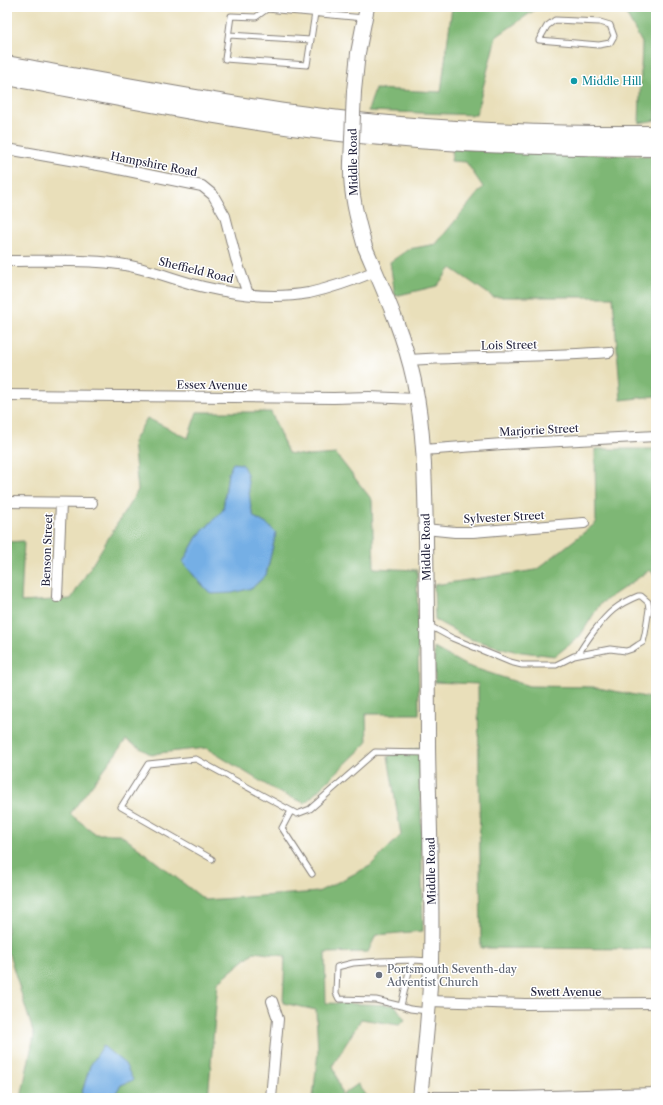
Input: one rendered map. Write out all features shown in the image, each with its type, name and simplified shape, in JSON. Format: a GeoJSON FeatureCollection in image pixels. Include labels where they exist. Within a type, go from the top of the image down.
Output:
{"type":"FeatureCollection","features":[{"type":"Feature","properties":{"kind":"main road","name":"Middle Road"},"geometry":{"type":"LineString","coordinates":[[366,12],[357,60],[354,91],[351,183],[357,217],[365,247],[376,271],[409,360],[415,384],[423,450],[432,898],[429,1006],[420,1098]]}},
{"type":"Feature","properties":{"kind":"main road"},"geometry":{"type":"LineString","coordinates":[[7,64],[224,103],[353,121],[427,128],[501,132],[585,135],[656,134]]}},
{"type":"Feature","properties":{"kind":"main road"},"geometry":{"type":"LineString","coordinates":[[7,77],[198,112],[331,132],[502,145],[656,148]]}},
{"type":"Feature","properties":{"kind":"street","name":"Hampshire Road"},"geometry":{"type":"LineString","coordinates":[[7,149],[104,166],[202,186],[214,195],[225,216],[236,259],[248,294]]}},
{"type":"Feature","properties":{"kind":"street","name":"Sheffield Road"},"geometry":{"type":"LineString","coordinates":[[7,261],[97,262],[119,264],[140,268],[203,287],[248,294],[288,295],[309,293],[350,282],[376,271]]}},
{"type":"Feature","properties":{"kind":"street","name":"Lois Street"},"geometry":{"type":"LineString","coordinates":[[409,360],[545,356],[609,352]]}},
{"type":"Feature","properties":{"kind":"street","name":"Essex Avenue"},"geometry":{"type":"LineString","coordinates":[[7,395],[417,398]]}},
{"type":"Feature","properties":{"kind":"street","name":"Marjorie Street"},"geometry":{"type":"LineString","coordinates":[[423,450],[502,444],[656,436]]}},
{"type":"Feature","properties":{"kind":"street"},"geometry":{"type":"LineString","coordinates":[[7,502],[92,503]]}},
{"type":"Feature","properties":{"kind":"street","name":"Benson Street"},"geometry":{"type":"LineString","coordinates":[[58,597],[61,503]]}},
{"type":"Feature","properties":{"kind":"street","name":"Sylvester Street"},"geometry":{"type":"LineString","coordinates":[[425,529],[455,532],[584,524]]}},
{"type":"Feature","properties":{"kind":"street"},"geometry":{"type":"LineString","coordinates":[[271,1098],[278,1020],[272,1001]]}},
{"type":"Feature","properties":{"kind":"street","name":"Swett Avenue"},"geometry":{"type":"LineString","coordinates":[[429,1006],[656,1003]]}},
{"type":"Feature","properties":{"kind":"street"},"geometry":{"type":"LineString","coordinates":[[420,1098],[656,1093]]}},
{"type":"Feature","properties":{"kind":"lane"},"geometry":{"type":"LineString","coordinates":[[315,13],[307,65],[225,59],[231,16],[256,16],[267,9],[315,13],[366,12]]}},
{"type":"Feature","properties":{"kind":"lane"},"geometry":{"type":"LineString","coordinates":[[555,20],[600,22],[610,25],[614,36],[610,43],[599,45],[538,40],[547,26],[555,20]]}},
{"type":"Feature","properties":{"kind":"lane"},"geometry":{"type":"LineString","coordinates":[[229,35],[311,40]]}},
{"type":"Feature","properties":{"kind":"lane"},"geometry":{"type":"LineString","coordinates":[[427,625],[452,638],[510,662],[522,665],[556,665],[578,655],[610,649],[626,651],[643,642],[649,609],[648,602],[641,596],[638,596],[619,605],[604,619],[584,644],[578,655]]}},
{"type":"Feature","properties":{"kind":"lane"},"geometry":{"type":"LineString","coordinates":[[212,859],[120,807],[148,764],[196,759],[297,814],[310,809],[375,752],[428,753]]}},
{"type":"Feature","properties":{"kind":"lane"},"geometry":{"type":"LineString","coordinates":[[292,811],[282,828],[312,874]]}},
{"type":"Feature","properties":{"kind":"lane"},"geometry":{"type":"LineString","coordinates":[[401,1006],[413,960]]}},
{"type":"Feature","properties":{"kind":"lane"},"geometry":{"type":"LineString","coordinates":[[429,1006],[410,1009],[376,1000],[339,999],[336,993],[337,967],[352,963],[380,961],[431,961]]}},
{"type":"Feature","properties":{"kind":"green space"},"geometry":{"type":"Polygon","coordinates":[[[452,7],[539,7],[496,37],[476,115],[368,111],[375,89],[441,92],[452,7]]]}},
{"type":"Feature","properties":{"kind":"green space"},"geometry":{"type":"Polygon","coordinates":[[[620,7],[652,7],[656,22],[656,120],[639,123],[642,43],[625,12],[620,7]]]}},
{"type":"Feature","properties":{"kind":"green space"},"geometry":{"type":"Polygon","coordinates":[[[453,148],[547,153],[656,156],[656,396],[621,400],[613,297],[493,297],[451,268],[437,286],[395,296],[390,262],[409,249],[436,244],[483,187],[466,162],[451,161],[453,148]]]}},
{"type":"Feature","properties":{"kind":"green space"},"geometry":{"type":"Polygon","coordinates":[[[197,412],[271,412],[288,453],[309,456],[336,454],[372,500],[374,568],[417,570],[419,714],[366,714],[367,743],[305,803],[278,792],[206,748],[152,755],[126,740],[70,814],[96,834],[120,834],[205,900],[318,892],[370,866],[401,835],[388,756],[420,748],[423,931],[376,935],[368,952],[325,953],[326,1003],[395,1005],[405,1020],[399,1025],[361,1019],[333,1065],[342,1095],[358,1084],[367,1098],[313,1098],[318,1052],[316,1010],[283,1003],[285,956],[254,952],[218,982],[208,1098],[115,1098],[114,1095],[121,1085],[133,1079],[90,1066],[81,1098],[21,1098],[34,1035],[9,954],[7,953],[7,542],[24,541],[21,602],[71,599],[138,490],[133,442],[147,418],[188,438],[197,412]],[[228,473],[223,510],[197,537],[183,562],[211,594],[252,588],[266,575],[276,533],[268,525],[254,517],[251,508],[228,473]]]}},
{"type":"Feature","properties":{"kind":"green space"},"geometry":{"type":"Polygon","coordinates":[[[595,449],[655,449],[656,577],[650,570],[600,604],[580,636],[555,656],[514,651],[470,639],[435,620],[434,585],[536,570],[596,523],[595,449]]]}},
{"type":"Feature","properties":{"kind":"green space"},"geometry":{"type":"Polygon","coordinates":[[[434,648],[465,665],[529,686],[593,687],[656,699],[656,949],[481,948],[478,684],[435,682],[434,648]]]}},
{"type":"Feature","properties":{"kind":"water"},"geometry":{"type":"Polygon","coordinates":[[[233,463],[242,464],[247,474],[251,508],[254,517],[268,525],[276,533],[266,575],[252,588],[232,593],[211,594],[183,562],[197,537],[223,510],[228,473],[233,463]]]}},
{"type":"Feature","properties":{"kind":"water"},"geometry":{"type":"Polygon","coordinates":[[[103,1046],[125,1064],[133,1080],[121,1085],[114,1095],[115,1098],[81,1098],[90,1066],[103,1046]]]}},
{"type":"Feature","properties":{"kind":"place","name":"Middle Hill"},"geometry":{"type":"Point","coordinates":[574,81]}},
{"type":"Feature","properties":{"kind":"place","name":"Portsmouth Seventh-day Adventist Church"},"geometry":{"type":"Point","coordinates":[379,975]}}]}
